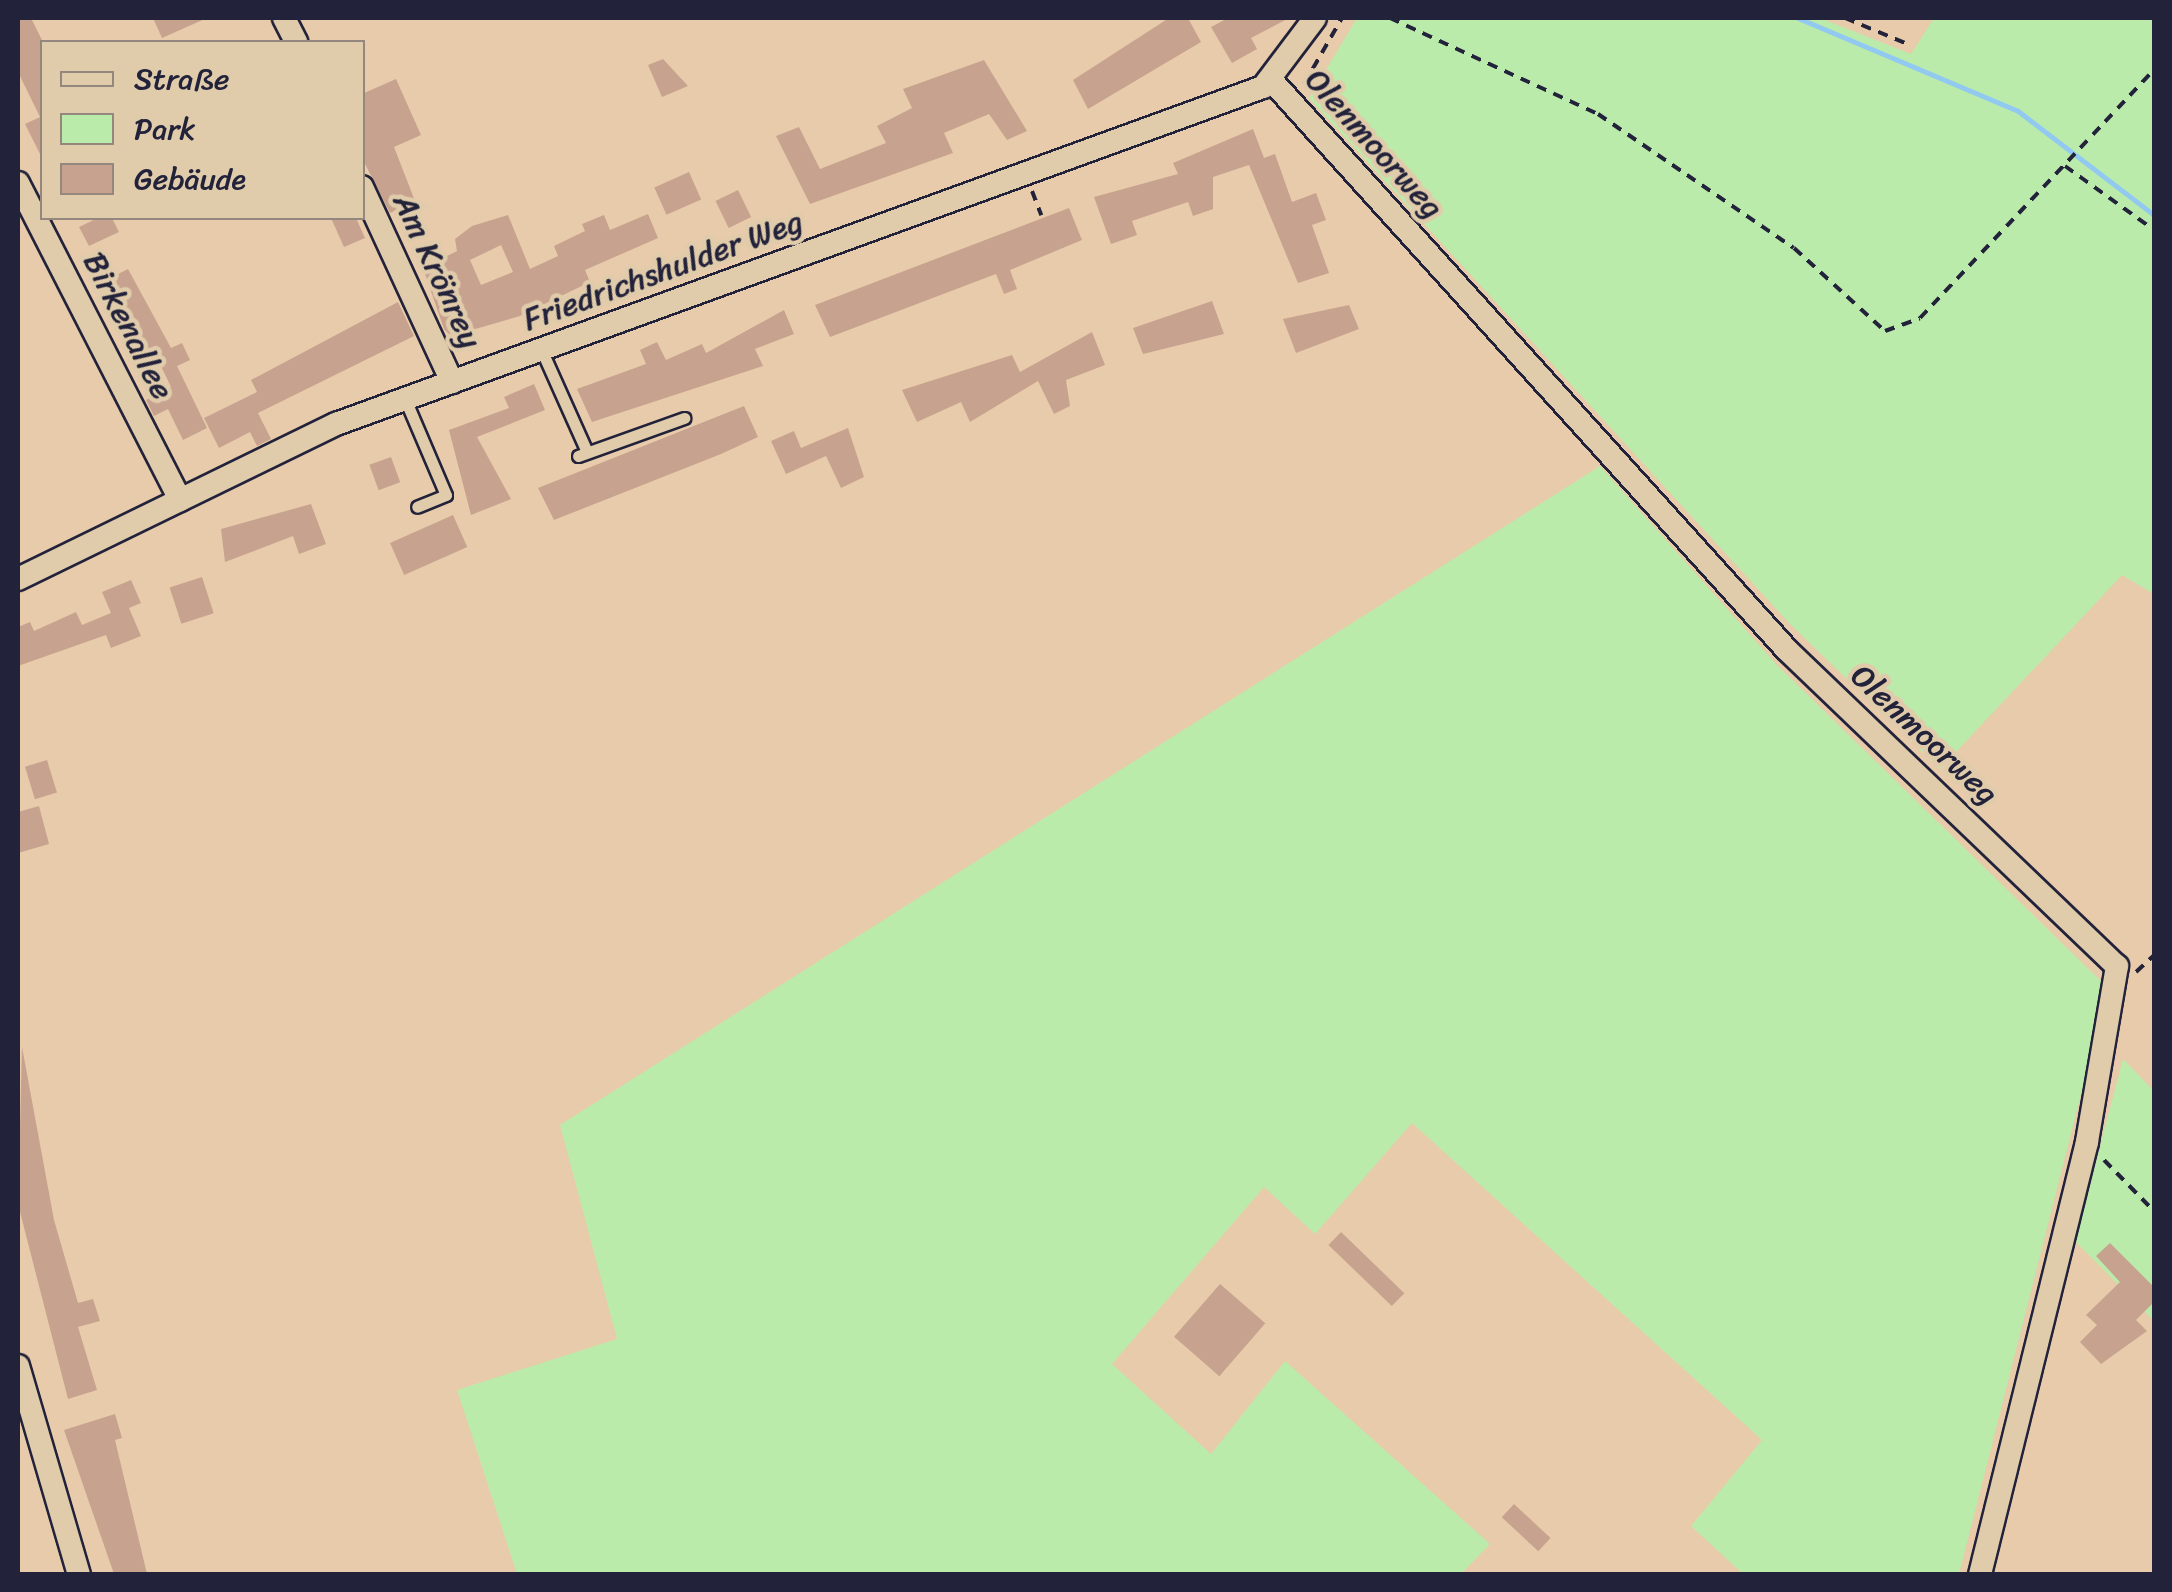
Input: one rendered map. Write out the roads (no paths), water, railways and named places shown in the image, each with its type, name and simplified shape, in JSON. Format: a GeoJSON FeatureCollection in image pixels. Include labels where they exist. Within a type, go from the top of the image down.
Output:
{"type":"FeatureCollection","features":[{"type":"Feature","properties":{"kind":"street"},"geometry":{"type":"LineString","coordinates":[[1284,84],[1315,18]]}},
{"type":"Feature","properties":{"kind":"street","name":"Friedrichshulder Weg"},"geometry":{"type":"LineString","coordinates":[[18,579],[180,500],[405,399],[1284,84]]}},
{"type":"Feature","properties":{"kind":"street","name":"Olenmoorweg"},"geometry":{"type":"LineString","coordinates":[[1284,84],[1787,650],[2107,952],[2119,993],[1980,1574]]}},
{"type":"Feature","properties":{"kind":"street","name":"Birkenallee"},"geometry":{"type":"LineString","coordinates":[[18,183],[180,500]]}},
{"type":"Feature","properties":{"kind":"street","name":"Am Krönrey"},"geometry":{"type":"LineString","coordinates":[[365,194],[452,382]]}},
{"type":"Feature","properties":{"kind":"street"},"geometry":{"type":"LineString","coordinates":[[18,1366],[79,1574]]}},
{"type":"Feature","properties":{"kind":"lane"},"geometry":{"type":"LineString","coordinates":[[541,349],[582,454],[684,418]]}},
{"type":"Feature","properties":{"kind":"lane"},"geometry":{"type":"LineString","coordinates":[[405,399],[446,495],[417,507]]}},
{"type":"Feature","properties":{"kind":"waterway"},"geometry":{"type":"LineString","coordinates":[[1798,18],[2018,111],[2154,215]]}}]}
